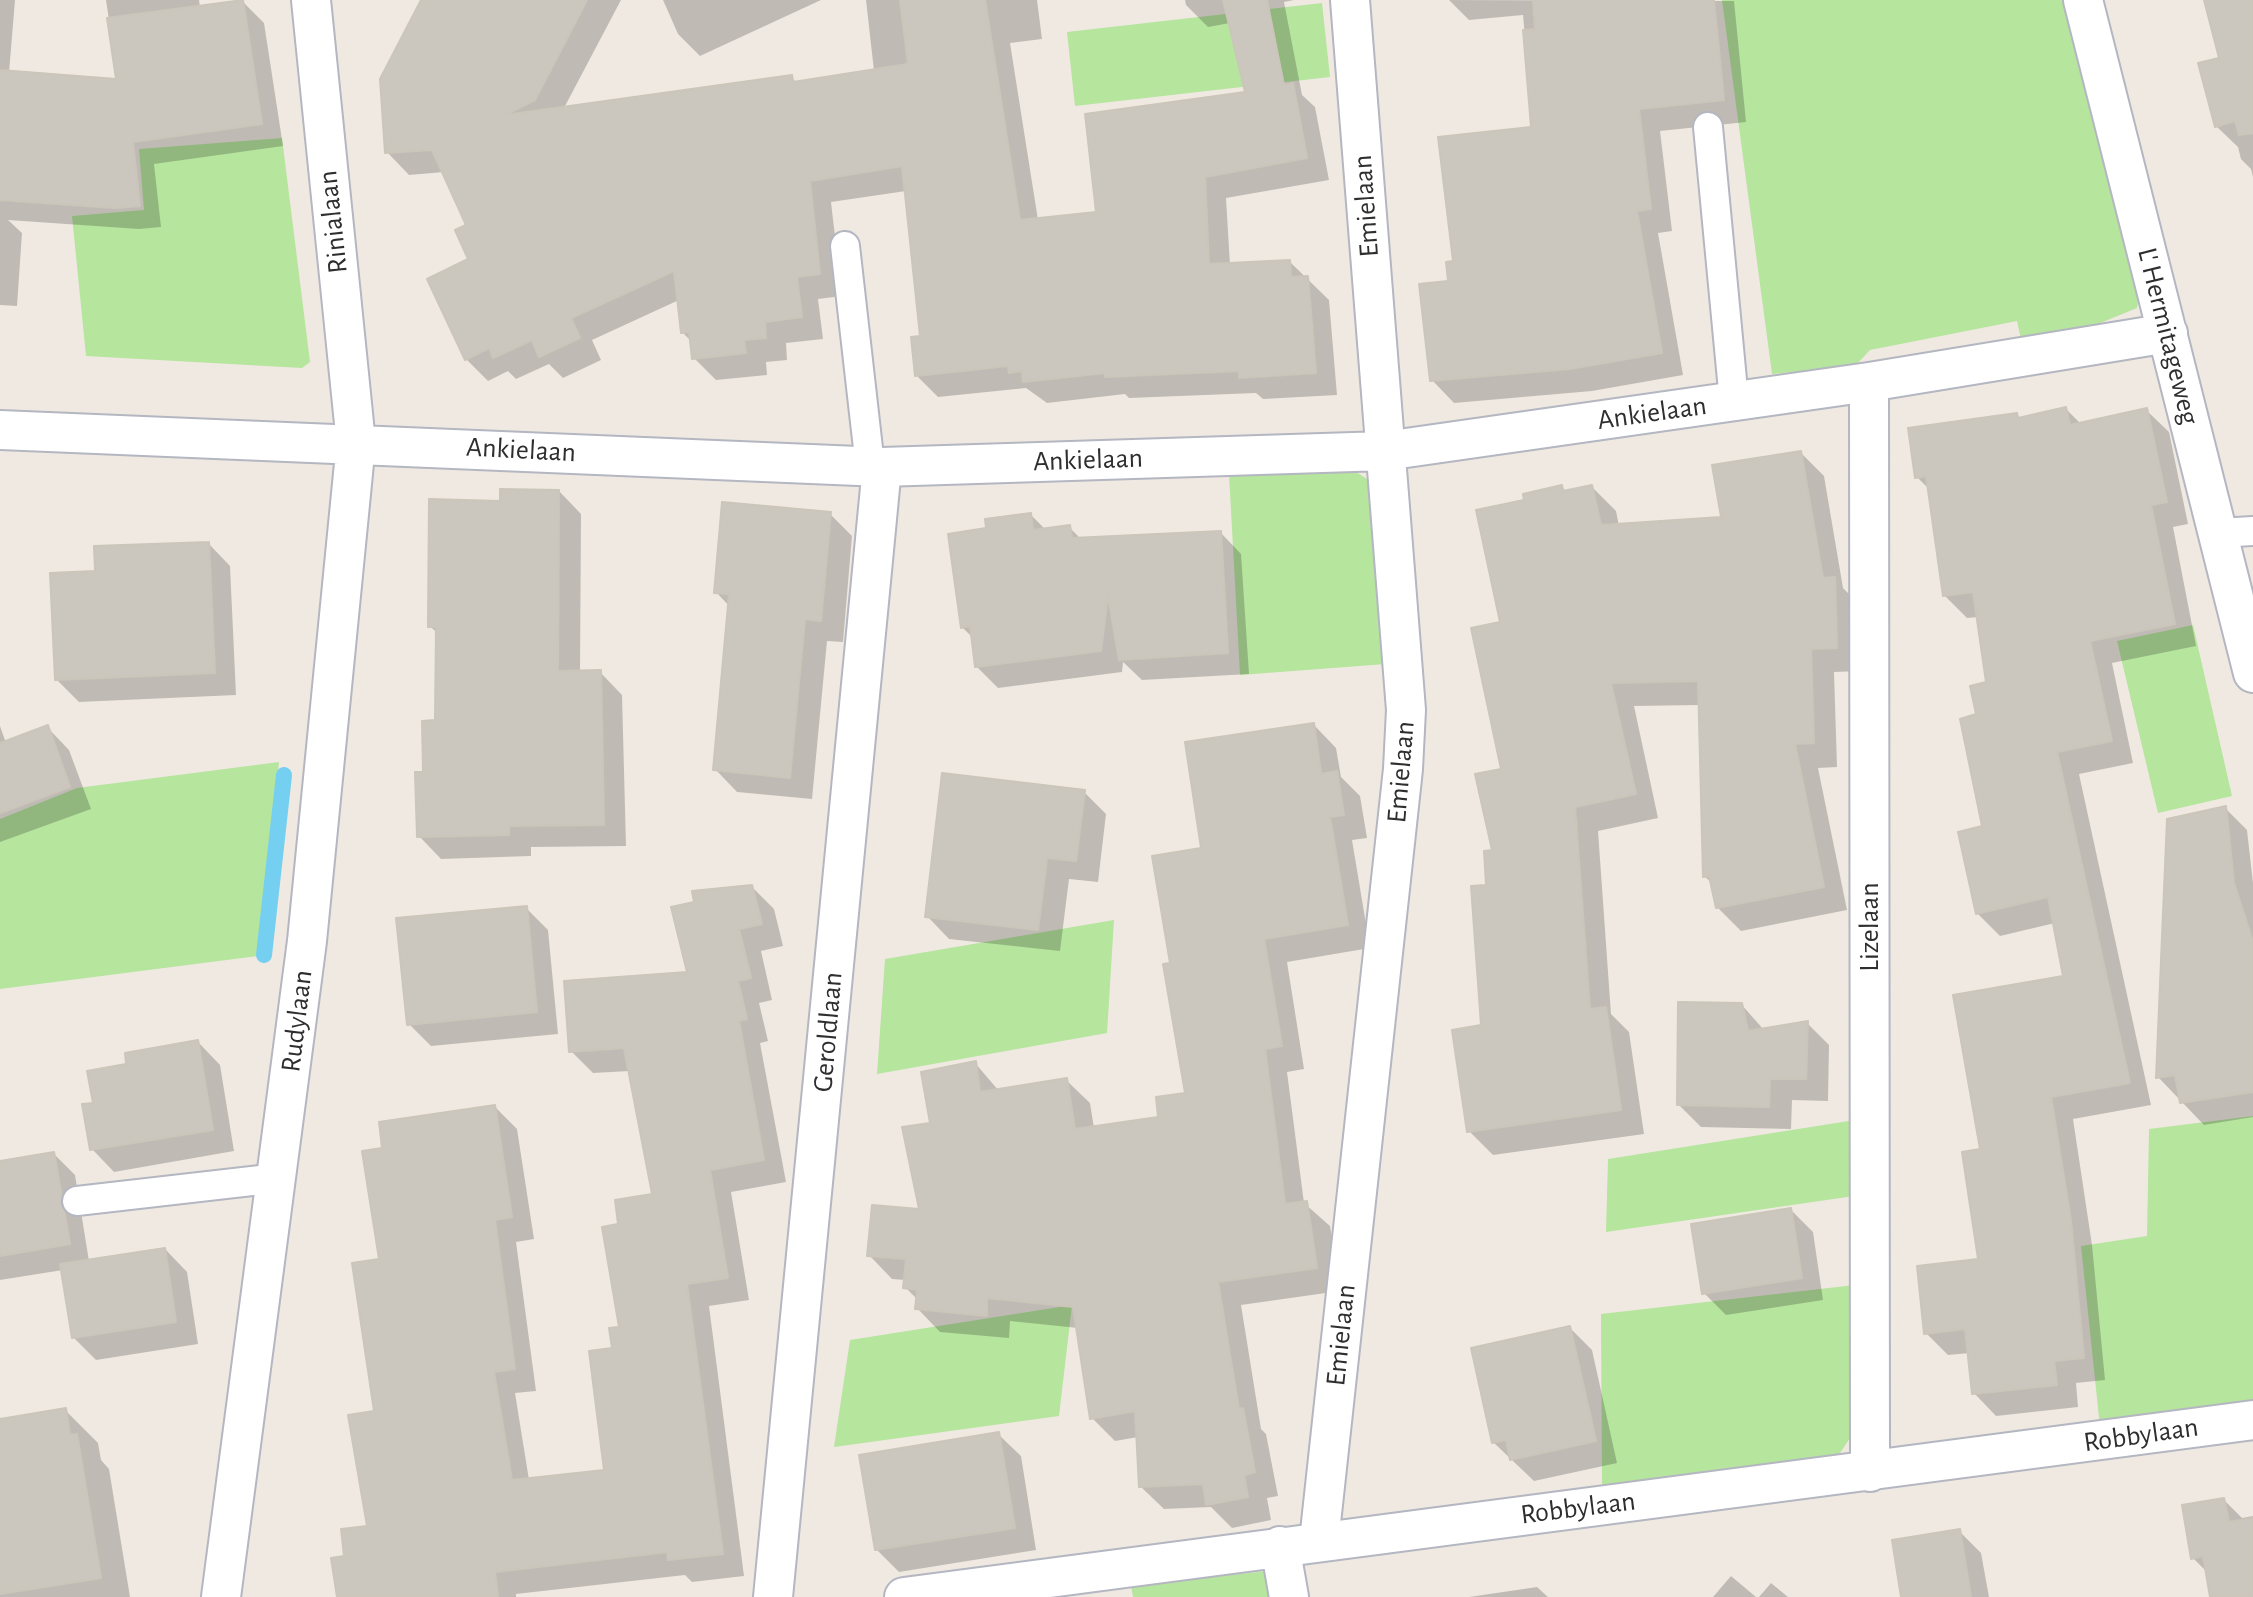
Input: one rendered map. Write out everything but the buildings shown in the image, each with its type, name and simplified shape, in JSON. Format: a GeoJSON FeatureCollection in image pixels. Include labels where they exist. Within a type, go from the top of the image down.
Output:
{"type":"FeatureCollection","features":[{"type":"Feature","properties":{"kind":"street","name":"Rinialaan"},"geometry":{"type":"LineString","coordinates":[[311,0],[356,443]]}},
{"type":"Feature","properties":{"kind":"street","name":"Emielaan"},"geometry":{"type":"LineString","coordinates":[[1319,1541],[1403,769],[1406,710],[1350,0]]}},
{"type":"Feature","properties":{"kind":"street","name":"L' Hermitageweg"},"geometry":{"type":"LineString","coordinates":[[2083,0],[2168,333],[2235,532],[2253,673]]}},
{"type":"Feature","properties":{"kind":"street","name":"Ankielaan"},"geometry":{"type":"LineString","coordinates":[[0,430],[876,466],[1385,451],[1869,382],[2168,333]]}},
{"type":"Feature","properties":{"kind":"street","name":"Lizelaan"},"geometry":{"type":"LineString","coordinates":[[1869,382],[1870,1472]]}},
{"type":"Feature","properties":{"kind":"street","name":"Rudylaan"},"geometry":{"type":"LineString","coordinates":[[221,1597],[278,1178],[331,717],[356,443]]}},
{"type":"Feature","properties":{"kind":"street","name":"Geroldlaan"},"geometry":{"type":"LineString","coordinates":[[774,1597],[876,466]]}},
{"type":"Feature","properties":{"kind":"street","name":"Robbylaan"},"geometry":{"type":"LineString","coordinates":[[904,1597],[2253,1420]]}},
{"type":"Feature","properties":{"kind":"street"},"geometry":{"type":"LineString","coordinates":[[1280,1546],[1289,1597]]}},
{"type":"Feature","properties":{"kind":"lane"},"geometry":{"type":"LineString","coordinates":[[1708,127],[1734,401]]}},
{"type":"Feature","properties":{"kind":"lane"},"geometry":{"type":"LineString","coordinates":[[845,246],[876,466]]}},
{"type":"Feature","properties":{"kind":"lane"},"geometry":{"type":"LineString","coordinates":[[77,1200],[278,1178]]}},
{"type":"Feature","properties":{"kind":"green space"},"geometry":{"type":"Polygon","coordinates":[[[1722,0],[2065,0],[2140,290],[2137,308],[2093,326],[2021,339],[2017,321],[1870,350],[1855,366],[1772,374],[1722,0]]]}},
{"type":"Feature","properties":{"kind":"green space"},"geometry":{"type":"Polygon","coordinates":[[[1322,3],[1330,77],[1075,106],[1067,32],[1322,3]]]}},
{"type":"Feature","properties":{"kind":"green space"},"geometry":{"type":"Polygon","coordinates":[[[282,138],[310,362],[302,368],[86,356],[72,216],[144,210],[139,149],[282,138]]]}},
{"type":"Feature","properties":{"kind":"green space"},"geometry":{"type":"Polygon","coordinates":[[[1338,470],[1356,472],[1367,479],[1374,494],[1386,664],[1240,675],[1229,474],[1338,470]]]}},
{"type":"Feature","properties":{"kind":"green space"},"geometry":{"type":"Polygon","coordinates":[[[2193,625],[2232,796],[2158,813],[2117,641],[2193,625]]]}},
{"type":"Feature","properties":{"kind":"green space"},"geometry":{"type":"Polygon","coordinates":[[[279,762],[258,956],[0,989],[0,819],[77,788],[279,762]]]}},
{"type":"Feature","properties":{"kind":"green space"},"geometry":{"type":"Polygon","coordinates":[[[1114,920],[1107,1033],[877,1074],[885,959],[1114,920]]]}},
{"type":"Feature","properties":{"kind":"green space"},"geometry":{"type":"Polygon","coordinates":[[[2253,1116],[2253,1406],[2100,1427],[2081,1246],[2147,1236],[2149,1129],[2253,1116]]]}},
{"type":"Feature","properties":{"kind":"green space"},"geometry":{"type":"Polygon","coordinates":[[[1855,1120],[1854,1196],[1606,1232],[1608,1159],[1855,1120]]]}},
{"type":"Feature","properties":{"kind":"green space"},"geometry":{"type":"Polygon","coordinates":[[[1855,1285],[1855,1418],[1850,1438],[1840,1453],[1831,1458],[1602,1487],[1601,1314],[1855,1285]]]}},
{"type":"Feature","properties":{"kind":"green space"},"geometry":{"type":"Polygon","coordinates":[[[1072,1305],[1059,1416],[834,1447],[850,1340],[1072,1305]]]}},
{"type":"Feature","properties":{"kind":"green space"},"geometry":{"type":"Polygon","coordinates":[[[1267,1571],[1271,1597],[1133,1597],[1131,1586],[1267,1571]]]}},
{"type":"Feature","properties":{"kind":"waterway"},"geometry":{"type":"LineString","coordinates":[[264,955],[284,775]]}}]}
